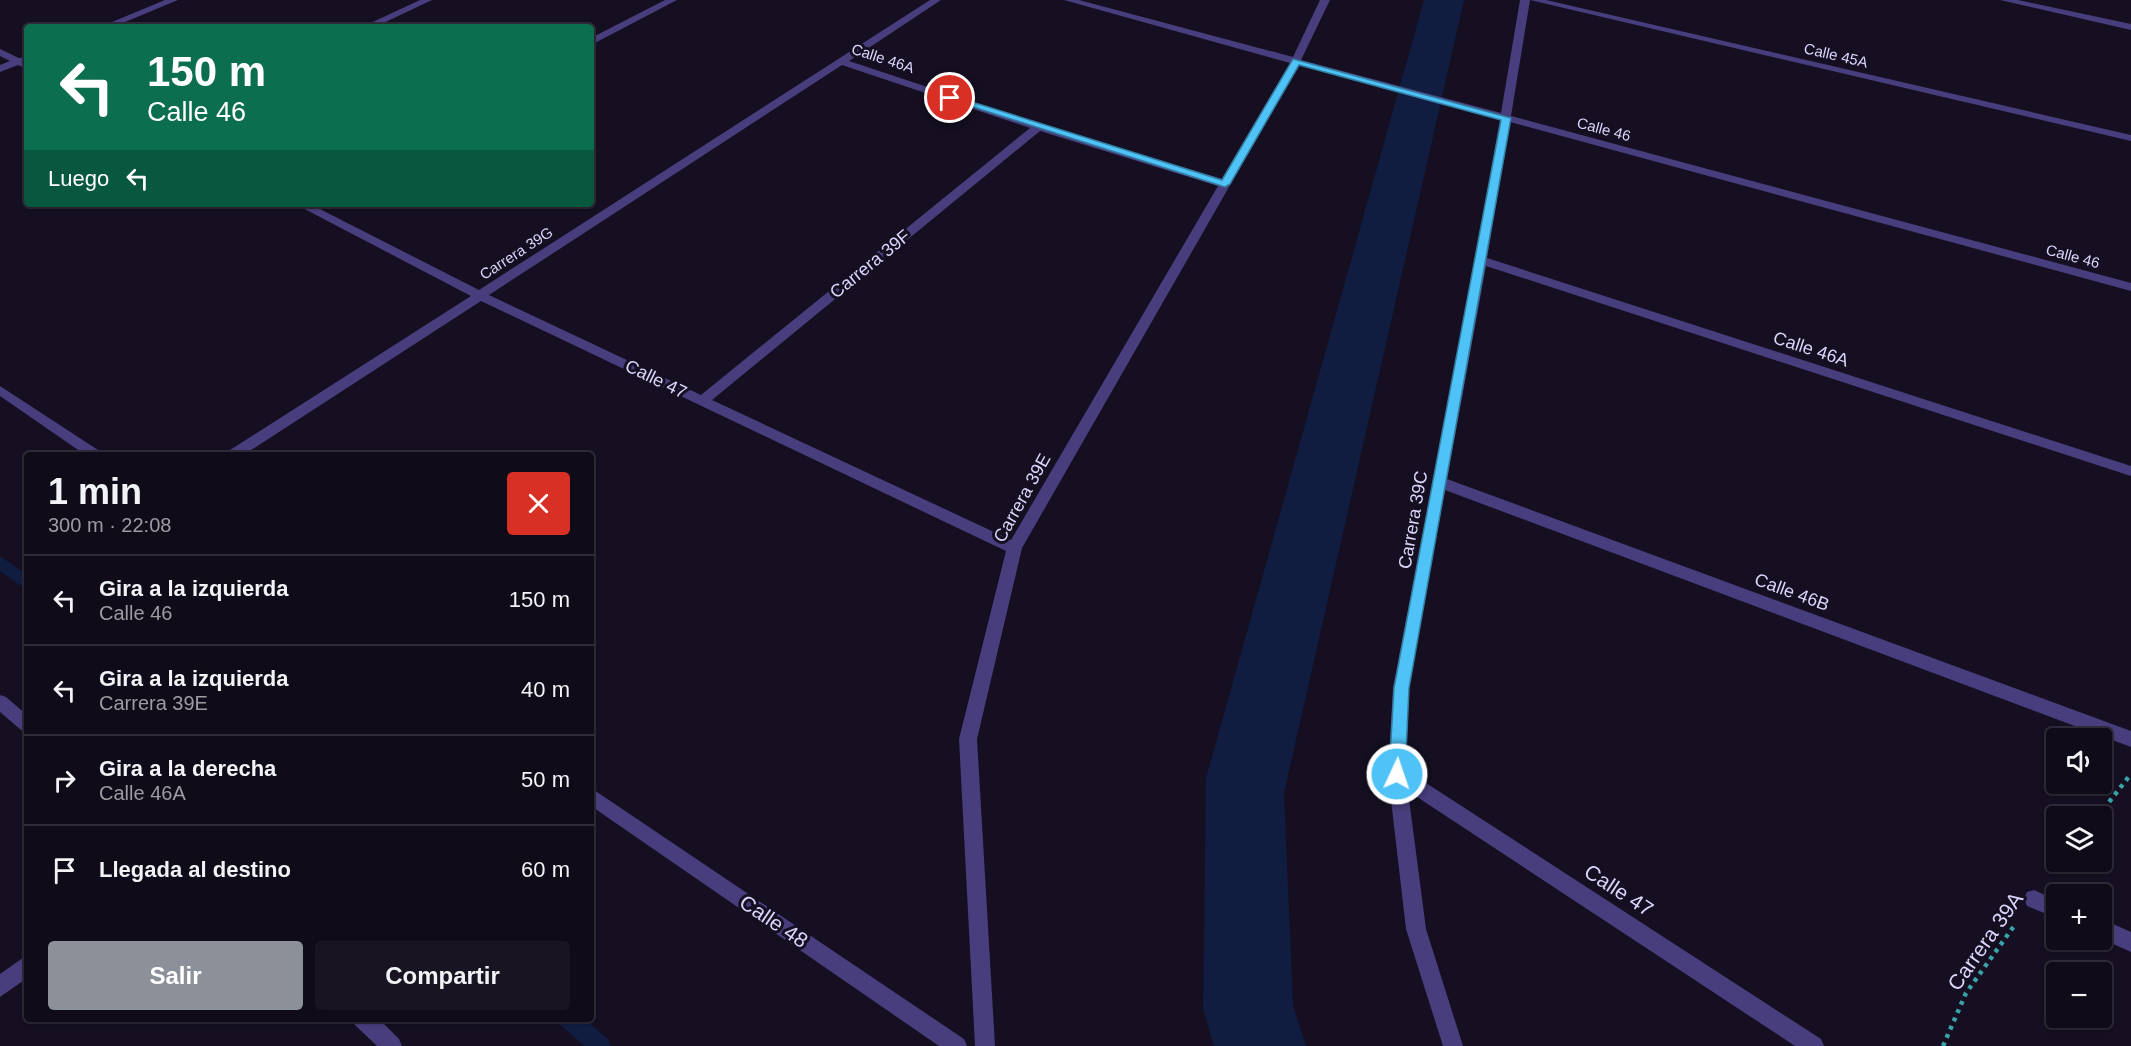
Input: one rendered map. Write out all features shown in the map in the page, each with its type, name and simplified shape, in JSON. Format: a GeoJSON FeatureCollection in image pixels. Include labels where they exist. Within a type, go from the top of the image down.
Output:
{"type":"FeatureCollection","features":[{"type":"Feature","properties":{"kind":"street"},"geometry":{"type":"LineString","coordinates":[[113,24],[173,0]]}},
{"type":"Feature","properties":{"kind":"street"},"geometry":{"type":"LineString","coordinates":[[374,24],[427,0]]}},
{"type":"Feature","properties":{"kind":"street"},"geometry":{"type":"LineString","coordinates":[[594,40],[672,0]]}},
{"type":"Feature","properties":{"kind":"street","name":"Carrera 39G"},"geometry":{"type":"LineString","coordinates":[[238,452],[936,0]]}},
{"type":"Feature","properties":{"kind":"street","name":"Calle 46"},"geometry":{"type":"LineString","coordinates":[[1070,0],[2131,287]]}},
{"type":"Feature","properties":{"kind":"street","name":"Carrera 39E"},"geometry":{"type":"LineString","coordinates":[[985,1046],[968,739],[1014,548],[1296,61],[1325,0]]}},
{"type":"Feature","properties":{"kind":"street","name":"Carrera 39C"},"geometry":{"type":"LineString","coordinates":[[1453,1046],[1416,929],[1397,774],[1401,688],[1481,260],[1525,0]]}},
{"type":"Feature","properties":{"kind":"street","name":"Calle 45A"},"geometry":{"type":"LineString","coordinates":[[1534,0],[2131,138]]}},
{"type":"Feature","properties":{"kind":"street"},"geometry":{"type":"LineString","coordinates":[[2005,0],[2131,27]]}},
{"type":"Feature","properties":{"kind":"street"},"geometry":{"type":"LineString","coordinates":[[0,51],[24,62]]}},
{"type":"Feature","properties":{"kind":"street"},"geometry":{"type":"LineString","coordinates":[[0,69],[24,62]]}},
{"type":"Feature","properties":{"kind":"street","name":"Calle 46A"},"geometry":{"type":"LineString","coordinates":[[839,62],[1038,127],[1225,184]]}},
{"type":"Feature","properties":{"kind":"street","name":"Carrera 39F"},"geometry":{"type":"LineString","coordinates":[[702,401],[1038,127]]}},
{"type":"Feature","properties":{"kind":"street","name":"Calle 47"},"geometry":{"type":"LineString","coordinates":[[307,207],[479,295],[1014,548]]}},
{"type":"Feature","properties":{"kind":"street","name":"Calle 46A"},"geometry":{"type":"LineString","coordinates":[[1481,260],[2131,471]]}},
{"type":"Feature","properties":{"kind":"street"},"geometry":{"type":"LineString","coordinates":[[0,390],[90,452]]}},
{"type":"Feature","properties":{"kind":"street","name":"Calle 46B"},"geometry":{"type":"LineString","coordinates":[[1440,482],[2131,739]]}},
{"type":"Feature","properties":{"kind":"street"},"geometry":{"type":"LineString","coordinates":[[0,702],[24,722]]}},
{"type":"Feature","properties":{"kind":"street","name":"Calle 47"},"geometry":{"type":"LineString","coordinates":[[1397,774],[1814,1046]]}},
{"type":"Feature","properties":{"kind":"street","name":"Calle 48"},"geometry":{"type":"LineString","coordinates":[[594,798],[957,1046]]}},
{"type":"Feature","properties":{"kind":"street"},"geometry":{"type":"LineString","coordinates":[[2034,899],[2046,904]]}},
{"type":"Feature","properties":{"kind":"street"},"geometry":{"type":"LineString","coordinates":[[2112,933],[2131,942]]}},
{"type":"Feature","properties":{"kind":"street"},"geometry":{"type":"LineString","coordinates":[[0,987],[24,967]]}},
{"type":"Feature","properties":{"kind":"street"},"geometry":{"type":"LineString","coordinates":[[366,1022],[392,1046]]}},
{"type":"Feature","properties":{"kind":"path"},"geometry":{"type":"LineString","coordinates":[[2106,806],[2131,774]]}},
{"type":"Feature","properties":{"kind":"path","name":"Carrera 39A"},"geometry":{"type":"LineString","coordinates":[[1943,1046],[1966,993],[2055,872]]}},
{"type":"Feature","properties":{"kind":"water"},"geometry":{"type":"Polygon","coordinates":[[[1424,0],[1464,0],[1284,793],[1293,1005],[1306,1046],[1214,1046],[1203,1009],[1206,778],[1424,0]]]}},
{"type":"Feature","properties":{"kind":"waterway"},"geometry":{"type":"LineString","coordinates":[[0,562],[24,582]]}},
{"type":"Feature","properties":{"kind":"waterway"},"geometry":{"type":"LineString","coordinates":[[572,1022],[601,1046]]}},
{"type":"Feature","properties":{"kind":"route"},"geometry":{"type":"LineString","coordinates":[[950,98],[1225,184],[1296,61],[1506,118],[1401,688],[1397,774]]}}]}
